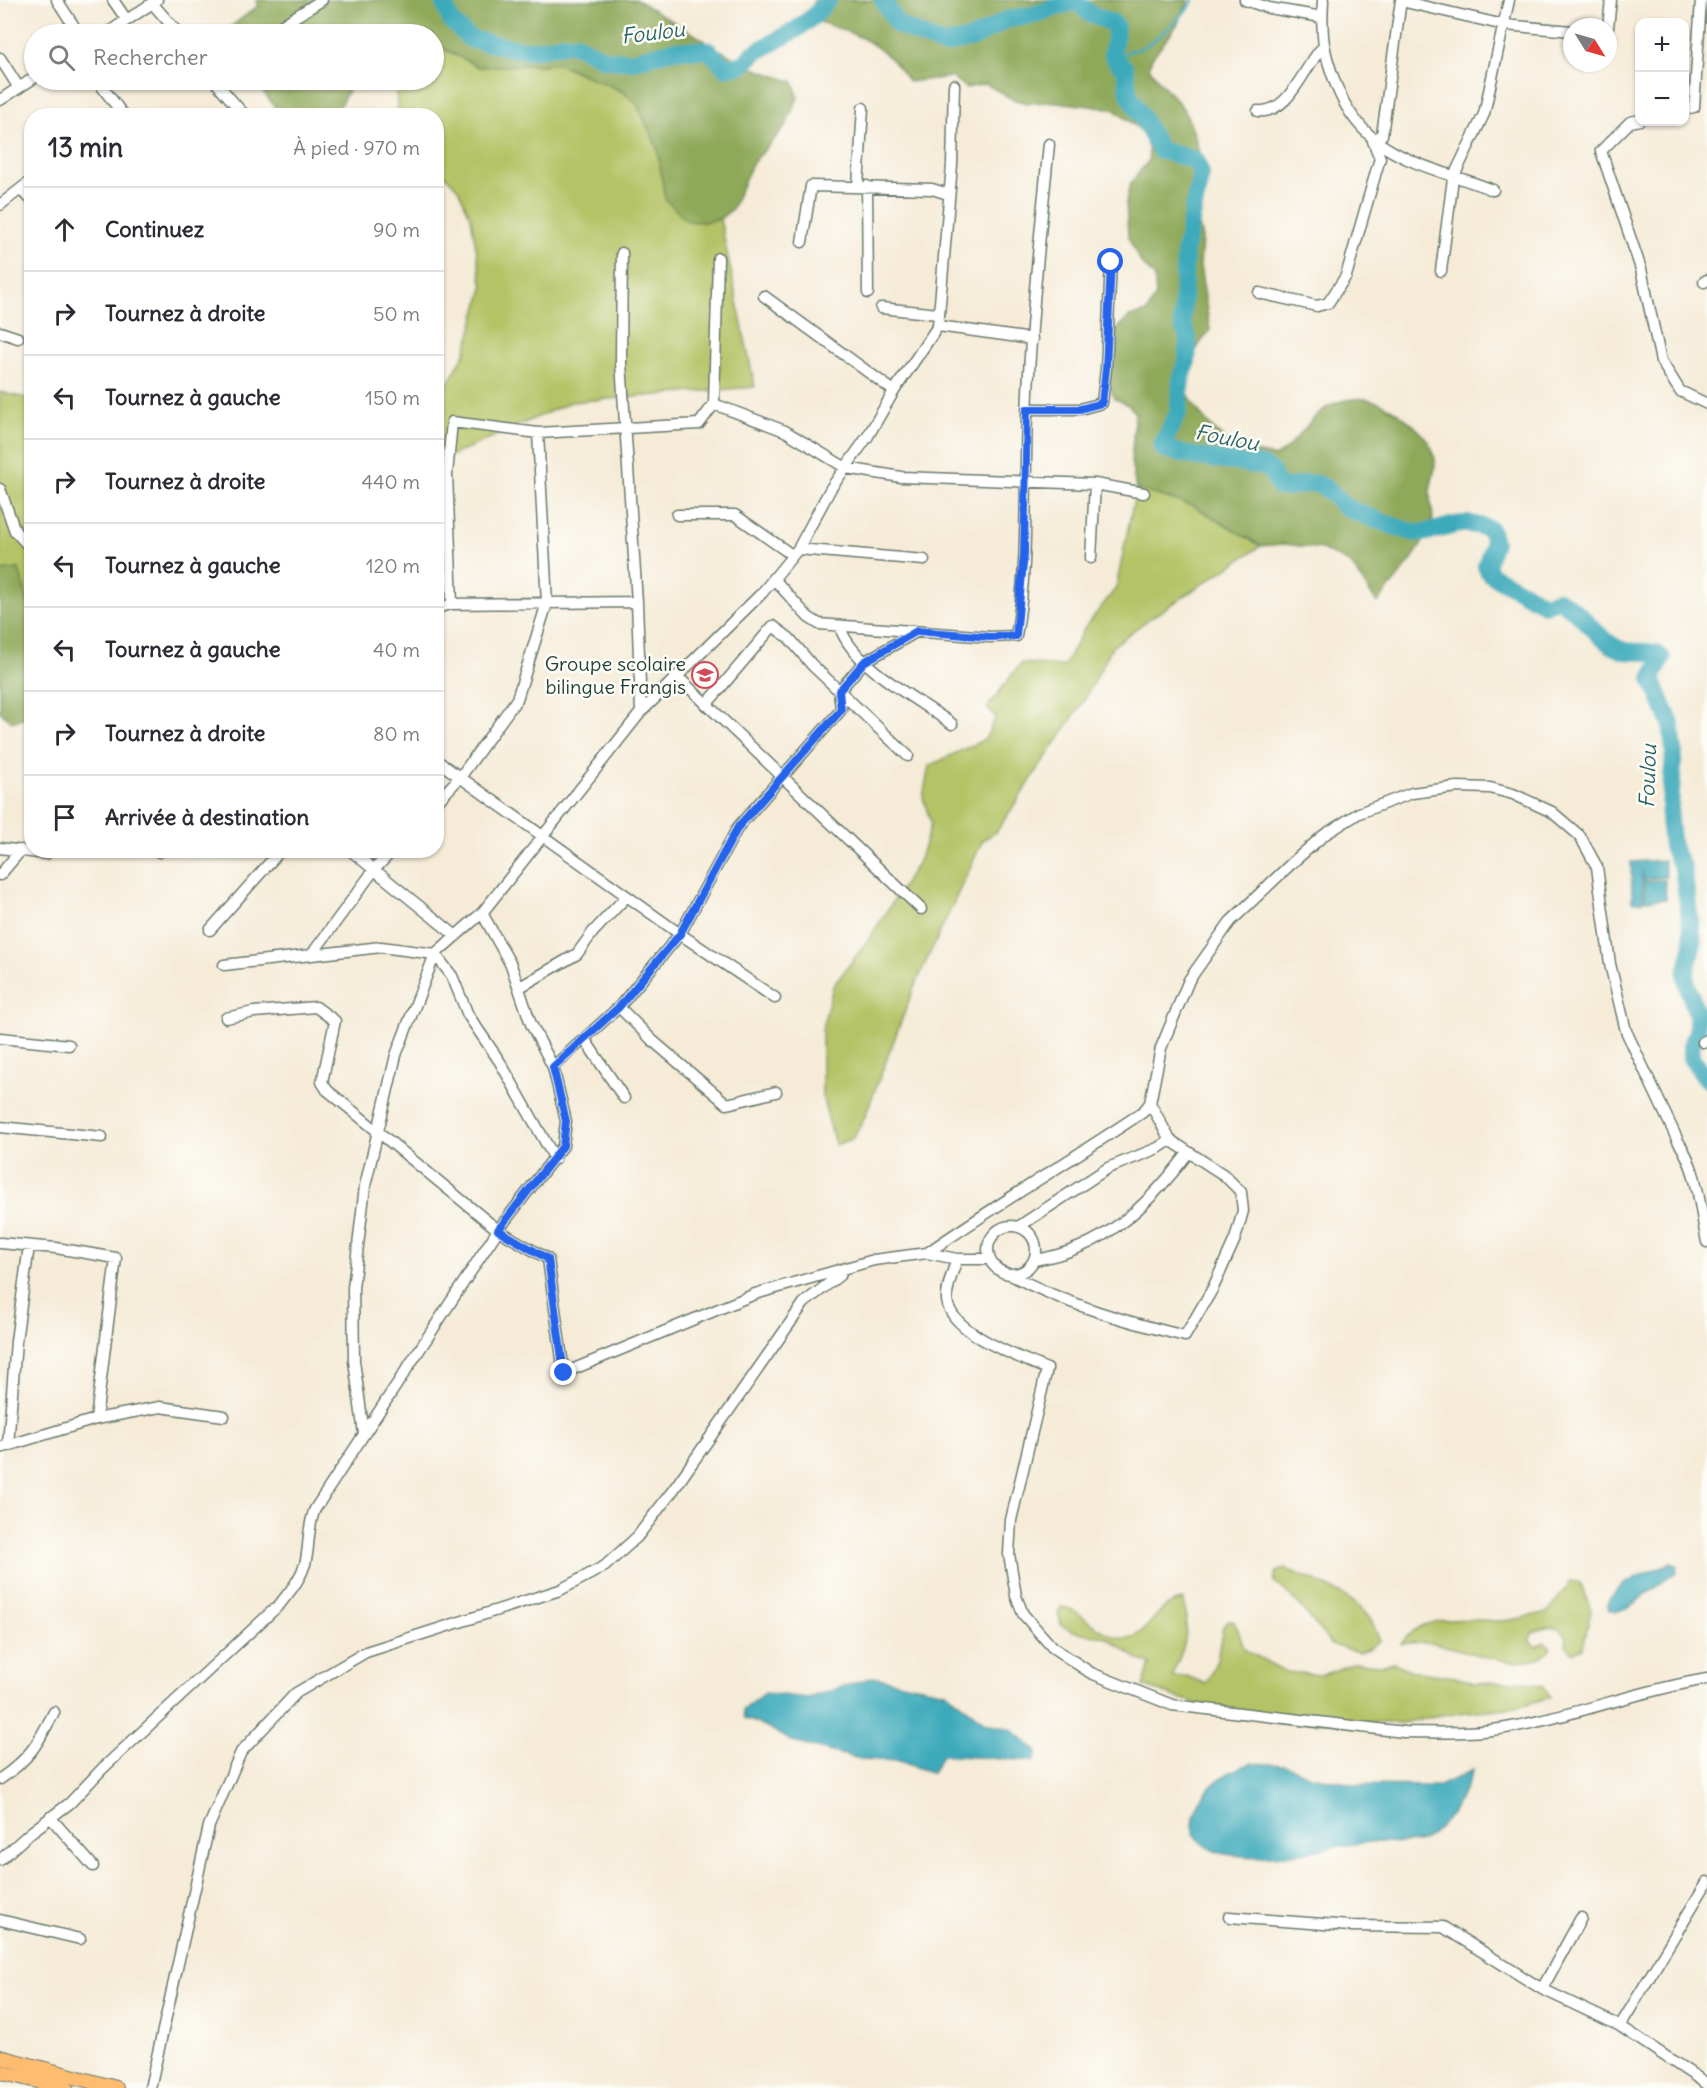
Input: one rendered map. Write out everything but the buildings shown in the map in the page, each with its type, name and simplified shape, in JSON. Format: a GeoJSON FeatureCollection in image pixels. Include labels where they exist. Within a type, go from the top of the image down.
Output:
{"type":"FeatureCollection","features":[{"type":"Feature","properties":{"kind":"main road"},"geometry":{"type":"LineString","coordinates":[[0,2057],[116,2088]]}},
{"type":"Feature","properties":{"kind":"main road"},"geometry":{"type":"LineString","coordinates":[[0,2072],[30,2084],[66,2088]]}},
{"type":"Feature","properties":{"kind":"street"},"geometry":{"type":"LineString","coordinates":[[57,0],[73,24]]}},
{"type":"Feature","properties":{"kind":"street"},"geometry":{"type":"LineString","coordinates":[[113,0],[126,19]]}},
{"type":"Feature","properties":{"kind":"street"},"geometry":{"type":"LineString","coordinates":[[284,24],[322,0]]}},
{"type":"Feature","properties":{"kind":"street"},"geometry":{"type":"LineString","coordinates":[[1245,0],[1269,8],[1322,17]]}},
{"type":"Feature","properties":{"kind":"street"},"geometry":{"type":"LineString","coordinates":[[1260,293],[1317,306],[1328,303],[1337,293],[1346,276],[1378,165],[1378,150],[1342,100],[1323,47],[1323,0]]}},
{"type":"Feature","properties":{"kind":"street"},"geometry":{"type":"LineString","coordinates":[[1441,271],[1453,178],[1484,114],[1509,0]]}},
{"type":"Feature","properties":{"kind":"street"},"geometry":{"type":"LineString","coordinates":[[1609,18],[1611,0]]}},
{"type":"Feature","properties":{"kind":"street"},"geometry":{"type":"LineString","coordinates":[[1689,108],[1694,107],[1701,0]]}},
{"type":"Feature","properties":{"kind":"street"},"geometry":{"type":"LineString","coordinates":[[119,24],[154,1],[171,24]]}},
{"type":"Feature","properties":{"kind":"street"},"geometry":{"type":"LineString","coordinates":[[1373,141],[1382,135],[1401,1],[1503,25],[1563,30]]}},
{"type":"Feature","properties":{"kind":"street"},"geometry":{"type":"LineString","coordinates":[[1258,111],[1273,110],[1288,97],[1309,63],[1323,47]]}},
{"type":"Feature","properties":{"kind":"street"},"geometry":{"type":"LineString","coordinates":[[0,58],[19,88]]}},
{"type":"Feature","properties":{"kind":"street"},"geometry":{"type":"LineString","coordinates":[[0,100],[24,85]]}},
{"type":"Feature","properties":{"kind":"street"},"geometry":{"type":"LineString","coordinates":[[364,1434],[354,1361],[353,1288],[365,1186],[396,1055],[435,954],[482,913],[641,712],[762,593],[795,552],[831,489],[938,326],[949,221],[948,194],[952,165],[954,85]]}},
{"type":"Feature","properties":{"kind":"street"},"geometry":{"type":"LineString","coordinates":[[104,90],[118,108]]}},
{"type":"Feature","properties":{"kind":"street"},"geometry":{"type":"LineString","coordinates":[[223,90],[238,108]]}},
{"type":"Feature","properties":{"kind":"street"},"geometry":{"type":"LineString","coordinates":[[863,108],[863,186],[868,292]]}},
{"type":"Feature","properties":{"kind":"street"},"geometry":{"type":"LineString","coordinates":[[1635,121],[1630,122],[1600,151],[1641,269],[1661,361],[1680,391],[1707,404]]}},
{"type":"Feature","properties":{"kind":"street"},"geometry":{"type":"LineString","coordinates":[[1373,141],[1453,178],[1493,190]]}},
{"type":"Feature","properties":{"kind":"street"},"geometry":{"type":"LineString","coordinates":[[773,578],[808,617],[819,624],[990,637],[1016,636],[1024,554],[1027,409],[1049,144]]}},
{"type":"Feature","properties":{"kind":"street"},"geometry":{"type":"LineString","coordinates":[[802,242],[811,186],[932,189],[948,194]]}},
{"type":"Feature","properties":{"kind":"street"},"geometry":{"type":"LineString","coordinates":[[0,205],[24,187]]}},
{"type":"Feature","properties":{"kind":"street"},"geometry":{"type":"LineString","coordinates":[[20,190],[24,193]]}},
{"type":"Feature","properties":{"kind":"street"},"geometry":{"type":"LineString","coordinates":[[622,253],[621,363],[627,426],[641,712]]}},
{"type":"Feature","properties":{"kind":"street"},"geometry":{"type":"LineString","coordinates":[[452,604],[447,474],[452,422],[538,433],[627,426],[699,424],[714,404],[718,258]]}},
{"type":"Feature","properties":{"kind":"street"},"geometry":{"type":"LineString","coordinates":[[1027,409],[1080,409],[1102,403],[1106,369],[1111,262]]}},
{"type":"Feature","properties":{"kind":"street"},"geometry":{"type":"LineString","coordinates":[[764,296],[865,367],[894,391]]}},
{"type":"Feature","properties":{"kind":"street"},"geometry":{"type":"LineString","coordinates":[[881,308],[938,314]]}},
{"type":"Feature","properties":{"kind":"street"},"geometry":{"type":"LineString","coordinates":[[938,326],[1032,339]]}},
{"type":"Feature","properties":{"kind":"street"},"geometry":{"type":"LineString","coordinates":[[0,332],[18,338]]}},
{"type":"Feature","properties":{"kind":"street"},"geometry":{"type":"LineString","coordinates":[[714,404],[785,431],[846,468],[901,477],[1095,484],[1144,493]]}},
{"type":"Feature","properties":{"kind":"street"},"geometry":{"type":"LineString","coordinates":[[444,794],[461,776],[517,699],[547,603],[538,433]]}},
{"type":"Feature","properties":{"kind":"street"},"geometry":{"type":"LineString","coordinates":[[1091,558],[1095,484]]}},
{"type":"Feature","properties":{"kind":"street"},"geometry":{"type":"LineString","coordinates":[[0,489],[15,531],[24,541]]}},
{"type":"Feature","properties":{"kind":"street"},"geometry":{"type":"LineString","coordinates":[[677,515],[735,515],[795,552],[924,560]]}},
{"type":"Feature","properties":{"kind":"street"},"geometry":{"type":"LineString","coordinates":[[444,606],[452,604],[637,602]]}},
{"type":"Feature","properties":{"kind":"street"},"geometry":{"type":"LineString","coordinates":[[706,705],[773,627],[789,638],[839,691],[908,756]]}},
{"type":"Feature","properties":{"kind":"street"},"geometry":{"type":"LineString","coordinates":[[840,627],[844,641],[864,662],[952,724]]}},
{"type":"Feature","properties":{"kind":"street"},"geometry":{"type":"LineString","coordinates":[[553,1067],[619,1007],[680,934],[711,880],[726,844],[738,827],[841,710],[839,691],[864,662],[917,631]]}},
{"type":"Feature","properties":{"kind":"street"},"geometry":{"type":"LineString","coordinates":[[677,676],[921,909]]}},
{"type":"Feature","properties":{"kind":"street"},"geometry":{"type":"LineString","coordinates":[[444,765],[626,897],[775,998]]}},
{"type":"Feature","properties":{"kind":"street"},"geometry":{"type":"LineString","coordinates":[[927,1253],[989,1210],[1143,1112],[1150,1103],[1161,1048],[1189,980],[1230,922],[1324,835],[1359,813],[1412,793],[1457,787],[1490,788],[1513,794],[1552,812],[1580,836],[1597,867],[1610,964],[1626,1031],[1678,1142],[1689,1158],[1697,1180],[1707,1242]]}},
{"type":"Feature","properties":{"kind":"street"},"geometry":{"type":"LineString","coordinates":[[0,848],[24,850]]}},
{"type":"Feature","properties":{"kind":"street"},"geometry":{"type":"LineString","coordinates":[[0,875],[21,850]]}},
{"type":"Feature","properties":{"kind":"street"},"geometry":{"type":"LineString","coordinates":[[210,930],[274,858]]}},
{"type":"Feature","properties":{"kind":"street"},"geometry":{"type":"LineString","coordinates":[[360,858],[456,936]]}},
{"type":"Feature","properties":{"kind":"street"},"geometry":{"type":"LineString","coordinates":[[312,954],[385,858]]}},
{"type":"Feature","properties":{"kind":"street"},"geometry":{"type":"LineString","coordinates":[[520,987],[577,954],[593,932],[626,897]]}},
{"type":"Feature","properties":{"kind":"street"},"geometry":{"type":"LineString","coordinates":[[0,1860],[70,1803],[102,1769],[273,1610],[299,1581],[306,1562],[309,1523],[315,1509],[498,1230],[563,1146],[566,1121],[553,1067],[531,1024],[520,987],[482,913]]}},
{"type":"Feature","properties":{"kind":"street"},"geometry":{"type":"LineString","coordinates":[[224,965],[381,947],[435,954],[452,976],[468,1015],[500,1062],[555,1159]]}},
{"type":"Feature","properties":{"kind":"street"},"geometry":{"type":"LineString","coordinates":[[226,1018],[254,1012],[316,1007],[335,1021],[322,1082],[327,1090],[498,1230],[548,1259],[564,1373],[755,1294],[874,1260],[927,1253],[957,1259],[989,1259]]}},
{"type":"Feature","properties":{"kind":"street"},"geometry":{"type":"LineString","coordinates":[[619,1007],[653,1041],[727,1104],[776,1092]]}},
{"type":"Feature","properties":{"kind":"street"},"geometry":{"type":"LineString","coordinates":[[0,1038],[69,1045]]}},
{"type":"Feature","properties":{"kind":"street"},"geometry":{"type":"LineString","coordinates":[[585,1040],[624,1098]]}},
{"type":"Feature","properties":{"kind":"street"},"geometry":{"type":"LineString","coordinates":[[1150,1103],[1170,1140],[1188,1154],[1224,1175],[1241,1192],[1243,1211],[1235,1239],[1213,1288],[1185,1336],[1086,1309],[1049,1295],[994,1267],[989,1259],[988,1250],[994,1234],[1001,1229],[1018,1227],[1108,1168],[1158,1148],[1170,1140]]}},
{"type":"Feature","properties":{"kind":"street"},"geometry":{"type":"LineString","coordinates":[[0,1126],[102,1137]]}},
{"type":"Feature","properties":{"kind":"street"},"geometry":{"type":"LineString","coordinates":[[1034,1260],[1072,1252],[1110,1232],[1157,1192],[1188,1154]]}},
{"type":"Feature","properties":{"kind":"street"},"geometry":{"type":"LineString","coordinates":[[1011,1275],[1025,1271],[1034,1260],[1037,1250],[1028,1231],[1018,1227]]}},
{"type":"Feature","properties":{"kind":"street"},"geometry":{"type":"LineString","coordinates":[[0,1243],[116,1258],[96,1419]]}},
{"type":"Feature","properties":{"kind":"street"},"geometry":{"type":"LineString","coordinates":[[29,1246],[4,1447],[96,1419],[160,1407],[224,1416]]}},
{"type":"Feature","properties":{"kind":"street"},"geometry":{"type":"LineString","coordinates":[[957,1259],[946,1298],[952,1317],[997,1347],[1047,1369],[1011,1520],[1011,1576],[1023,1614],[1033,1627],[1052,1647],[1091,1673],[1172,1705],[1404,1731],[1438,1732],[1491,1730],[1587,1709],[1680,1683],[1707,1679]]}},
{"type":"Feature","properties":{"kind":"street"},"geometry":{"type":"LineString","coordinates":[[150,2088],[209,1826],[241,1752],[296,1693],[366,1652],[560,1590],[606,1566],[637,1537],[674,1490],[804,1303],[852,1268]]}},
{"type":"Feature","properties":{"kind":"street"},"geometry":{"type":"LineString","coordinates":[[0,1779],[12,1771],[40,1742],[54,1712]]}},
{"type":"Feature","properties":{"kind":"street"},"geometry":{"type":"LineString","coordinates":[[50,1817],[93,1866]]}},
{"type":"Feature","properties":{"kind":"street"},"geometry":{"type":"LineString","coordinates":[[1620,2026],[1707,1882]]}},
{"type":"Feature","properties":{"kind":"street"},"geometry":{"type":"LineString","coordinates":[[1230,1917],[1350,1926],[1443,1927],[1542,1989],[1620,2026],[1707,2084]]}},
{"type":"Feature","properties":{"kind":"street"},"geometry":{"type":"LineString","coordinates":[[1542,1989],[1581,1918]]}},
{"type":"Feature","properties":{"kind":"street"},"geometry":{"type":"LineString","coordinates":[[0,1920],[80,1939]]}},
{"type":"Feature","properties":{"kind":"green space"},"geometry":{"type":"Polygon","coordinates":[[[255,0],[637,0],[747,66],[794,82],[798,98],[785,127],[752,164],[732,209],[720,219],[704,222],[687,221],[665,199],[657,147],[637,104],[624,92],[559,64],[479,67],[444,49],[444,24],[234,24],[259,5],[255,0]]]}},
{"type":"Feature","properties":{"kind":"green space"},"geometry":{"type":"Polygon","coordinates":[[[814,0],[1189,0],[1177,25],[1152,58],[1149,67],[1179,103],[1188,118],[1196,139],[1200,161],[1199,180],[1192,195],[1202,238],[1200,265],[1210,330],[1191,360],[1186,380],[1187,389],[1197,409],[1222,437],[1243,450],[1274,457],[1291,444],[1312,420],[1329,406],[1350,399],[1367,399],[1380,403],[1401,415],[1420,432],[1433,450],[1435,460],[1430,492],[1432,523],[1415,555],[1377,603],[1351,564],[1322,549],[1284,544],[1261,546],[1194,506],[1136,489],[1131,461],[1135,414],[1130,406],[1114,398],[1107,377],[1116,330],[1129,317],[1147,312],[1156,295],[1154,276],[1141,263],[1128,237],[1126,202],[1130,184],[1148,161],[1149,152],[1144,133],[1113,109],[1057,102],[1027,103],[1012,99],[986,84],[966,88],[951,77],[909,82],[898,67],[875,45],[849,32],[801,16],[811,11],[814,0]]]}},
{"type":"Feature","properties":{"kind":"green space"},"geometry":{"type":"Polygon","coordinates":[[[444,49],[479,67],[559,64],[624,92],[637,104],[657,147],[665,199],[704,222],[720,219],[755,387],[571,402],[444,459],[444,390],[465,353],[483,288],[471,218],[458,189],[444,174],[444,108],[397,108],[396,90],[444,90],[444,49]]]}},
{"type":"Feature","properties":{"kind":"green space"},"geometry":{"type":"Polygon","coordinates":[[[261,90],[348,90],[338,108],[276,108],[261,90]]]}},
{"type":"Feature","properties":{"kind":"green space"},"geometry":{"type":"Polygon","coordinates":[[[0,392],[24,397],[24,588],[19,569],[0,571],[0,392]]]}},
{"type":"Feature","properties":{"kind":"green space"},"geometry":{"type":"Polygon","coordinates":[[[1136,489],[1194,506],[1261,546],[1149,619],[1112,647],[1085,699],[997,831],[983,840],[913,990],[864,1119],[853,1139],[835,1145],[822,1095],[822,1029],[833,986],[869,939],[920,859],[931,824],[923,797],[929,766],[985,739],[996,717],[987,708],[1021,663],[1064,666],[1084,629],[1116,588],[1136,489]]]}},
{"type":"Feature","properties":{"kind":"green space"},"geometry":{"type":"Polygon","coordinates":[[[19,569],[24,588],[24,718],[12,722],[0,712],[0,571],[19,569]]]}},
{"type":"Feature","properties":{"kind":"green space"},"geometry":{"type":"Polygon","coordinates":[[[1285,1569],[1317,1582],[1351,1600],[1369,1617],[1380,1640],[1369,1649],[1359,1652],[1332,1645],[1296,1601],[1274,1581],[1276,1572],[1285,1569]]]}},
{"type":"Feature","properties":{"kind":"green space"},"geometry":{"type":"Polygon","coordinates":[[[1571,1581],[1580,1583],[1591,1610],[1583,1648],[1573,1652],[1566,1645],[1567,1637],[1552,1627],[1533,1632],[1529,1640],[1536,1647],[1544,1642],[1551,1647],[1542,1657],[1529,1661],[1513,1662],[1496,1659],[1429,1642],[1401,1644],[1410,1634],[1432,1622],[1458,1619],[1504,1621],[1548,1612],[1571,1581]]]}},
{"type":"Feature","properties":{"kind":"green space"},"geometry":{"type":"Polygon","coordinates":[[[1184,1600],[1186,1634],[1173,1677],[1187,1676],[1206,1684],[1217,1660],[1223,1626],[1227,1620],[1233,1621],[1236,1625],[1247,1651],[1286,1672],[1322,1675],[1354,1663],[1382,1665],[1394,1663],[1412,1671],[1455,1677],[1474,1683],[1523,1681],[1543,1686],[1551,1697],[1516,1707],[1440,1715],[1402,1723],[1309,1722],[1198,1704],[1143,1686],[1150,1664],[1104,1637],[1068,1629],[1061,1625],[1058,1613],[1061,1607],[1069,1609],[1109,1634],[1127,1638],[1141,1632],[1166,1607],[1184,1600]]]}},
{"type":"Feature","properties":{"kind":"water"},"geometry":{"type":"Polygon","coordinates":[[[1664,860],[1666,877],[1643,879],[1642,870],[1643,902],[1632,902],[1631,862],[1664,860]]]}},
{"type":"Feature","properties":{"kind":"water"},"geometry":{"type":"Polygon","coordinates":[[[1665,880],[1666,899],[1645,900],[1644,881],[1665,880]]]}},
{"type":"Feature","properties":{"kind":"water"},"geometry":{"type":"Polygon","coordinates":[[[1671,1563],[1677,1565],[1676,1572],[1647,1595],[1623,1609],[1615,1612],[1609,1610],[1607,1603],[1619,1588],[1635,1578],[1671,1563]]]}},
{"type":"Feature","properties":{"kind":"water"},"geometry":{"type":"Polygon","coordinates":[[[873,1677],[946,1692],[986,1723],[1011,1729],[1037,1751],[1034,1761],[942,1755],[932,1773],[899,1761],[860,1759],[793,1742],[769,1728],[744,1718],[743,1710],[765,1693],[808,1698],[873,1677]]]}},
{"type":"Feature","properties":{"kind":"water"},"geometry":{"type":"Polygon","coordinates":[[[1252,1763],[1285,1765],[1311,1776],[1358,1785],[1439,1786],[1473,1770],[1460,1800],[1448,1818],[1433,1834],[1420,1842],[1374,1842],[1285,1855],[1250,1857],[1221,1853],[1211,1849],[1193,1834],[1197,1809],[1202,1798],[1218,1780],[1252,1763]]]}},
{"type":"Feature","properties":{"kind":"waterway","name":"Foulou"},"geometry":{"type":"LineString","coordinates":[[443,0],[451,21],[470,39],[533,50],[575,44],[604,59],[621,61],[633,61],[673,50],[708,50],[726,68],[744,64],[754,53],[797,29],[815,15],[828,0]]}},
{"type":"Feature","properties":{"kind":"waterway","name":"Foulou"},"geometry":{"type":"LineString","coordinates":[[883,0],[898,25],[943,45],[974,38],[1008,19],[1033,15],[1076,1],[1090,14],[1113,23],[1116,27],[1113,54],[1125,68],[1129,94],[1160,150],[1195,160],[1201,173],[1185,251],[1182,324],[1188,338],[1187,361],[1181,380],[1178,413],[1162,445],[1164,449],[1193,456],[1262,466],[1272,472],[1279,487],[1320,485],[1344,506],[1413,532],[1428,532],[1459,524],[1478,525],[1490,529],[1494,542],[1486,566],[1490,574],[1544,604],[1558,600],[1617,648],[1654,653],[1662,658],[1652,679],[1671,724],[1674,751],[1669,820],[1672,847],[1683,868],[1693,943],[1686,973],[1687,984],[1697,1015],[1697,1032],[1691,1045],[1691,1058],[1707,1079]]}},
{"type":"Feature","properties":{"kind":"waterway"},"geometry":{"type":"LineString","coordinates":[[1118,63],[1128,51],[1144,46],[1164,32],[1182,15],[1193,0]]}},
{"type":"Feature","properties":{"kind":"place","name":"Groupe scolaire bilingue Frangis"},"geometry":{"type":"Point","coordinates":[705,675]}},
{"type":"Feature","properties":{"kind":"route"},"geometry":{"type":"LineString","coordinates":[[564,1373],[548,1259],[498,1230],[563,1146],[566,1121],[562,1099],[555,1084],[553,1067],[619,1007],[680,934],[711,880],[726,844],[738,827],[841,710],[839,691],[864,662],[917,631],[962,633],[999,638],[1016,636],[1024,554],[1027,409],[1080,409],[1102,403],[1106,369],[1111,262]]}}]}
